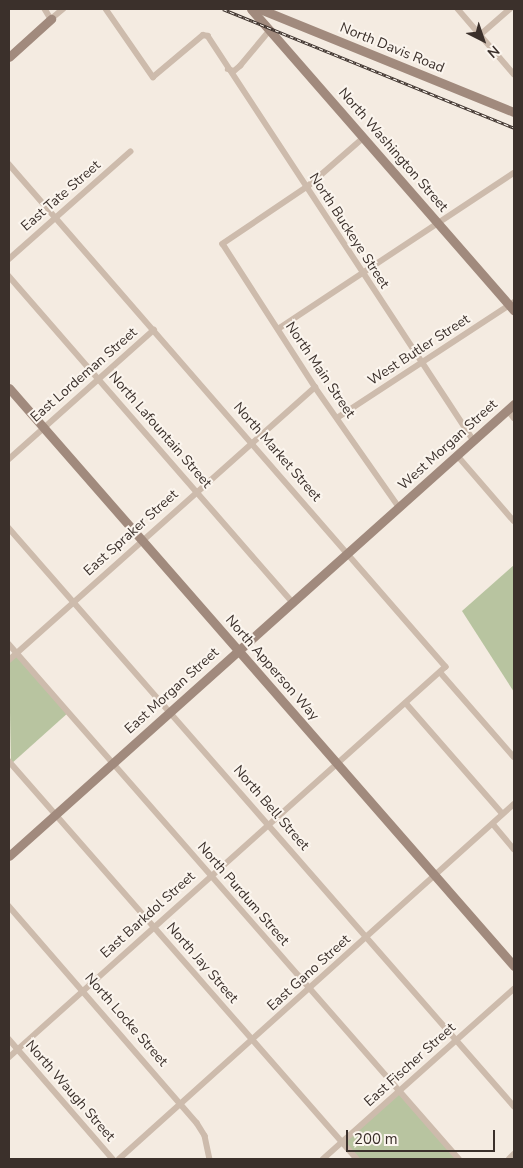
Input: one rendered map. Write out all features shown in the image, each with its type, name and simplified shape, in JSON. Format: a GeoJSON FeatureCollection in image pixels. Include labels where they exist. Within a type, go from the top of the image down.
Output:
{"type":"FeatureCollection","features":[{"type":"Feature","properties":{"kind":"main road","name":"North Washington Street"},"geometry":{"type":"LineString","coordinates":[[251,9],[513,306]]}},
{"type":"Feature","properties":{"kind":"main road","name":"North Davis Road"},"geometry":{"type":"LineString","coordinates":[[260,9],[514,112]]}},
{"type":"Feature","properties":{"kind":"main road"},"geometry":{"type":"LineString","coordinates":[[9,57],[51,19]]}},
{"type":"Feature","properties":{"kind":"main road","name":"North Apperson Way"},"geometry":{"type":"LineString","coordinates":[[9,388],[514,966]]}},
{"type":"Feature","properties":{"kind":"main road","name":"West Morgan Street"},"geometry":{"type":"LineString","coordinates":[[399,507],[511,407]]}},
{"type":"Feature","properties":{"kind":"main road","name":"East Morgan Street"},"geometry":{"type":"LineString","coordinates":[[11,850],[56,814],[399,507]]}},
{"type":"Feature","properties":{"kind":"street"},"geometry":{"type":"LineString","coordinates":[[45,9],[51,19],[63,9]]}},
{"type":"Feature","properties":{"kind":"street","name":"North Buckeye Street"},"geometry":{"type":"LineString","coordinates":[[106,9],[153,77],[206,34],[473,440]]}},
{"type":"Feature","properties":{"kind":"street"},"geometry":{"type":"LineString","coordinates":[[458,9],[514,74]]}},
{"type":"Feature","properties":{"kind":"street"},"geometry":{"type":"LineString","coordinates":[[480,35],[510,9]]}},
{"type":"Feature","properties":{"kind":"street"},"geometry":{"type":"LineString","coordinates":[[228,69],[234,71],[240,66],[270,30]]}},
{"type":"Feature","properties":{"kind":"street"},"geometry":{"type":"LineString","coordinates":[[306,187],[364,138]]}},
{"type":"Feature","properties":{"kind":"street","name":"East Tate Street"},"geometry":{"type":"LineString","coordinates":[[9,259],[130,152]]}},
{"type":"Feature","properties":{"kind":"street","name":"North Market Street"},"geometry":{"type":"LineString","coordinates":[[9,164],[443,660],[446,667],[441,672],[514,757]]}},
{"type":"Feature","properties":{"kind":"street"},"geometry":{"type":"LineString","coordinates":[[278,329],[514,173]]}},
{"type":"Feature","properties":{"kind":"street","name":"North Main Street"},"geometry":{"type":"LineString","coordinates":[[306,187],[224,244],[316,387],[399,507]]}},
{"type":"Feature","properties":{"kind":"street","name":"North Lafountain Street"},"geometry":{"type":"LineString","coordinates":[[9,276],[292,602]]}},
{"type":"Feature","properties":{"kind":"street","name":"West Butler Street"},"geometry":{"type":"LineString","coordinates":[[337,418],[513,306]]}},
{"type":"Feature","properties":{"kind":"street","name":"East Lordeman Street"},"geometry":{"type":"LineString","coordinates":[[9,459],[154,330]]}},
{"type":"Feature","properties":{"kind":"street","name":"East Spraker Street"},"geometry":{"type":"LineString","coordinates":[[9,660],[316,387]]}},
{"type":"Feature","properties":{"kind":"street"},"geometry":{"type":"LineString","coordinates":[[511,407],[514,418]]}},
{"type":"Feature","properties":{"kind":"street"},"geometry":{"type":"LineString","coordinates":[[457,455],[514,521]]}},
{"type":"Feature","properties":{"kind":"street","name":"North Bell Street"},"geometry":{"type":"LineString","coordinates":[[9,528],[514,1106]]}},
{"type":"Feature","properties":{"kind":"street","name":"North Purdum Street"},"geometry":{"type":"LineString","coordinates":[[9,644],[459,1159]]}},
{"type":"Feature","properties":{"kind":"street","name":"East Barkdol Street"},"geometry":{"type":"LineString","coordinates":[[9,1058],[441,672]]}},
{"type":"Feature","properties":{"kind":"street"},"geometry":{"type":"LineString","coordinates":[[406,703],[503,814]]}},
{"type":"Feature","properties":{"kind":"street","name":"North Jay Street"},"geometry":{"type":"LineString","coordinates":[[9,761],[357,1159]]}},
{"type":"Feature","properties":{"kind":"street","name":"East Gano Street"},"geometry":{"type":"LineString","coordinates":[[119,1159],[514,804]]}},
{"type":"Feature","properties":{"kind":"street"},"geometry":{"type":"LineString","coordinates":[[493,824],[514,849]]}},
{"type":"Feature","properties":{"kind":"street","name":"North Locke Street"},"geometry":{"type":"LineString","coordinates":[[9,906],[205,1136],[210,1159]]}},
{"type":"Feature","properties":{"kind":"street","name":"East Fischer Street"},"geometry":{"type":"LineString","coordinates":[[323,1159],[514,989]]}},
{"type":"Feature","properties":{"kind":"street","name":"North Waugh Street"},"geometry":{"type":"LineString","coordinates":[[9,1039],[113,1159]]}},
{"type":"Feature","properties":{"kind":"street"},"geometry":{"type":"LineString","coordinates":[[509,1159],[514,1154]]}},
{"type":"Feature","properties":{"kind":"green space"},"geometry":{"type":"Polygon","coordinates":[[[514,565],[514,692],[462,611],[514,565]]]}},
{"type":"Feature","properties":{"kind":"green space"},"geometry":{"type":"Polygon","coordinates":[[[17,653],[69,712],[11,764],[9,660],[17,653]]]}},
{"type":"Feature","properties":{"kind":"green space"},"geometry":{"type":"Polygon","coordinates":[[[400,1091],[459,1159],[357,1159],[342,1142],[400,1091]]]}},
{"type":"Feature","properties":{"kind":"railway"},"geometry":{"type":"LineString","coordinates":[[223,9],[514,128]]}}]}
